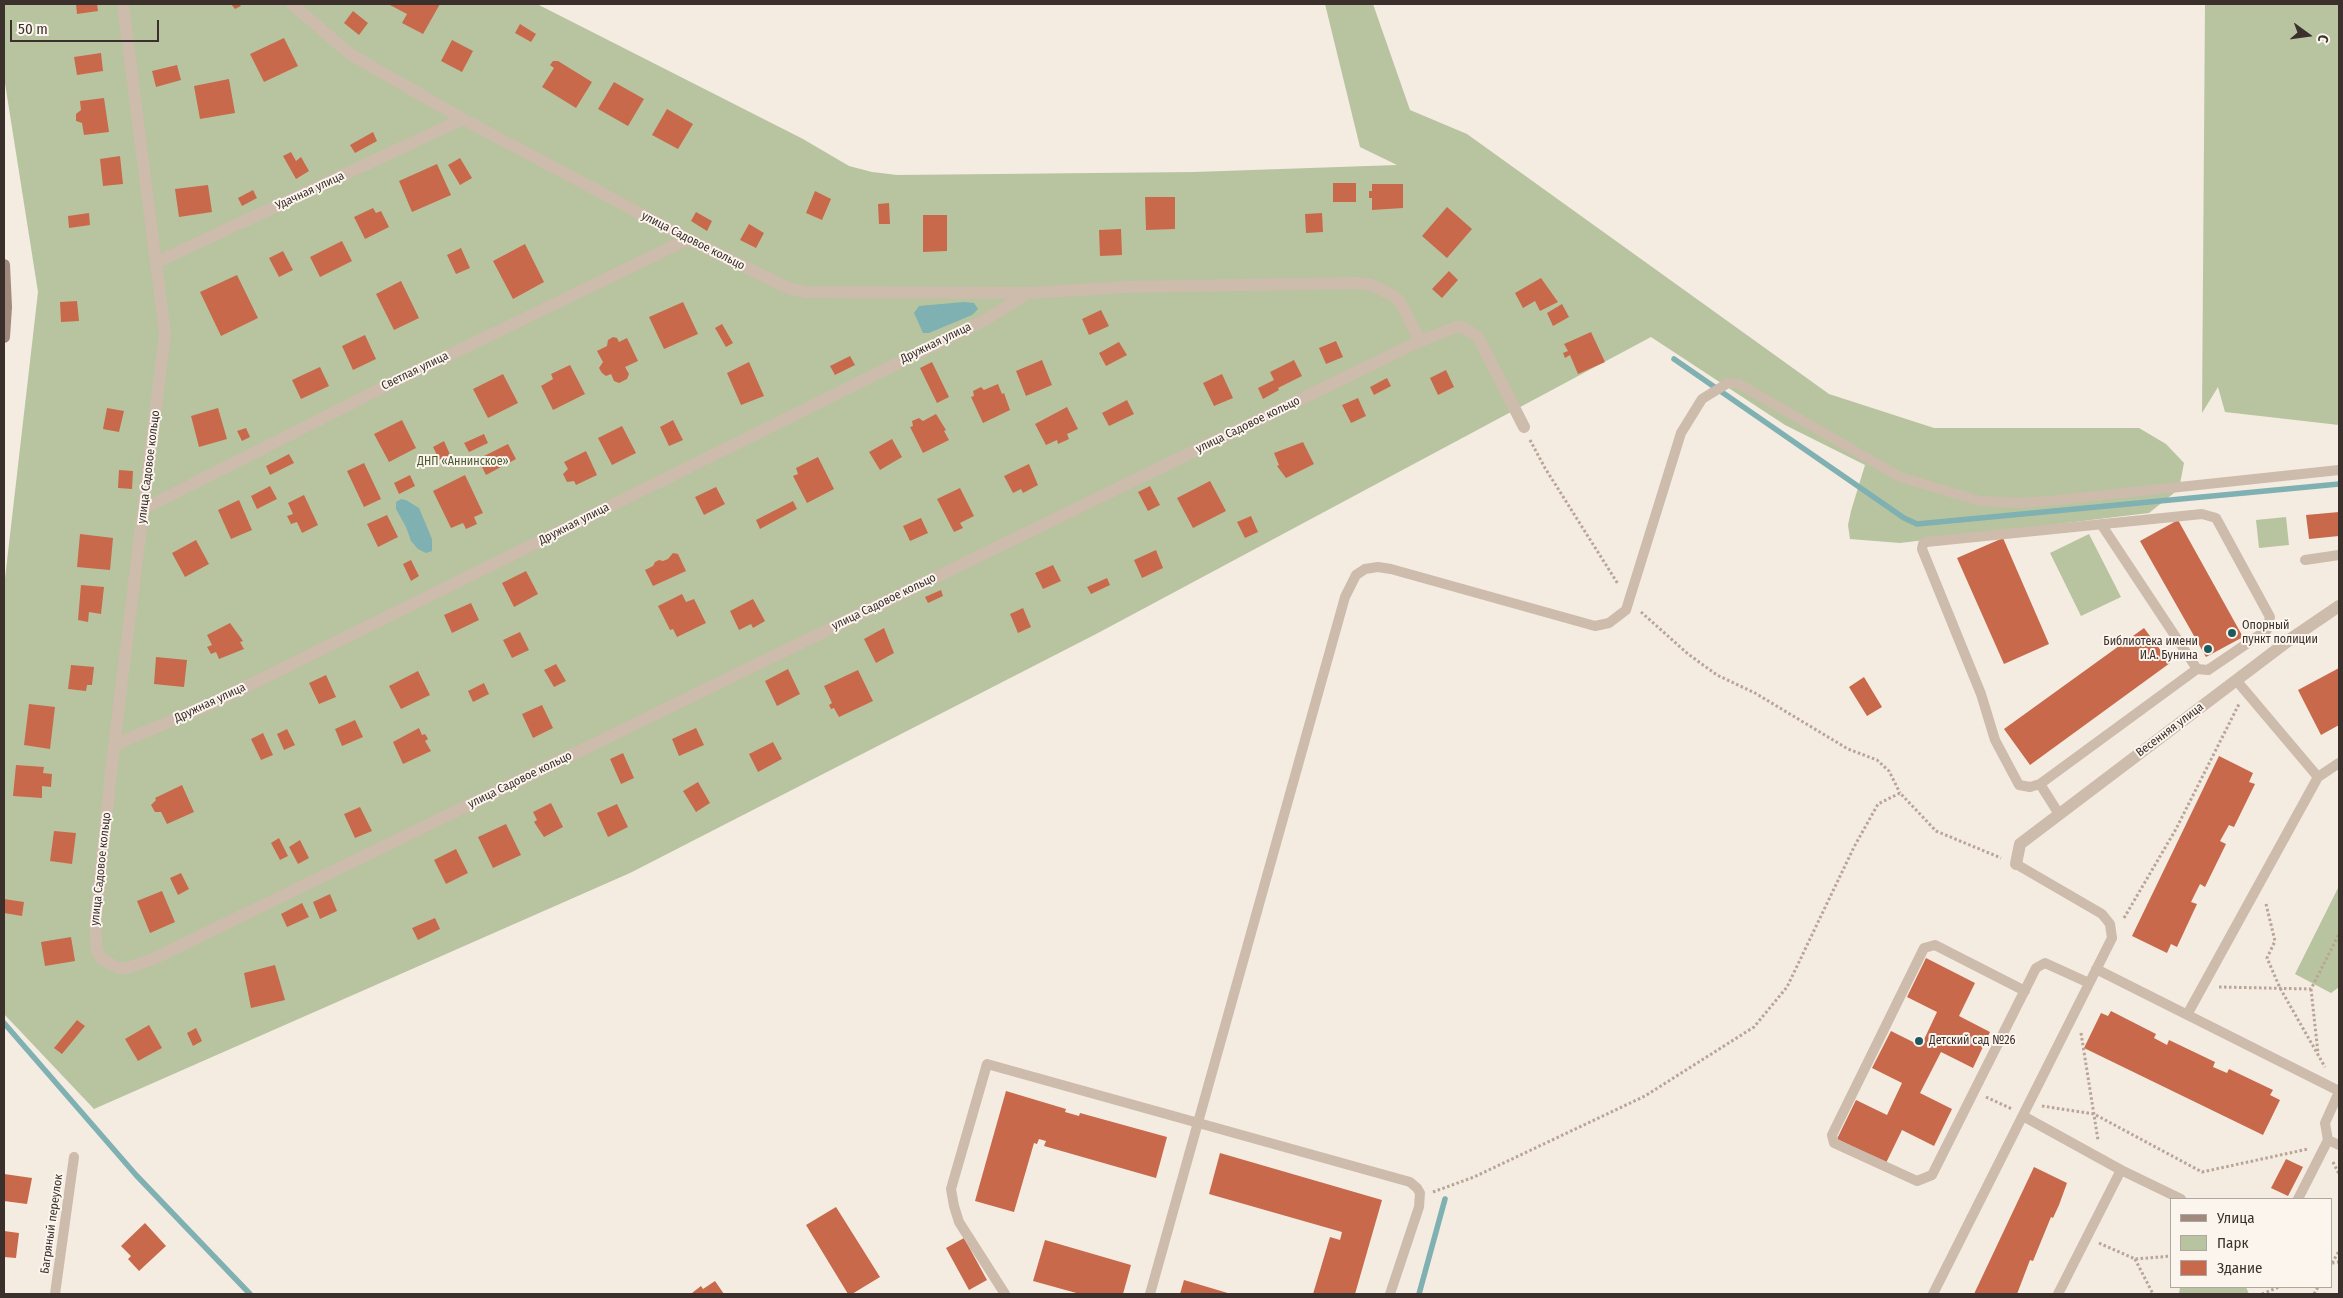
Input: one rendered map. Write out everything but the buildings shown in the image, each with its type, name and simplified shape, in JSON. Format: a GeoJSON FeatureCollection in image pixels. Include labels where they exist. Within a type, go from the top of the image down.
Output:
{"type":"FeatureCollection","features":[{"type":"Feature","properties":{"kind":"main road"},"geometry":{"type":"LineString","coordinates":[[4,265],[6,307],[4,337]]}},
{"type":"Feature","properties":{"kind":"street","name":"улица Садовое кольцо"},"geometry":{"type":"LineString","coordinates":[[123,4],[165,334],[145,508],[114,745],[95,938],[97,950],[102,959],[118,968],[127,968],[151,960],[1420,341],[1400,302],[1394,296],[1371,285],[1357,283],[1126,287],[1028,293],[806,292],[788,288],[688,240],[463,119],[350,54],[292,4]]}},
{"type":"Feature","properties":{"kind":"street","name":"Удачная улица"},"geometry":{"type":"LineString","coordinates":[[157,262],[463,119]]}},
{"type":"Feature","properties":{"kind":"street","name":"Светлая улица"},"geometry":{"type":"LineString","coordinates":[[145,508],[402,378],[688,240]]}},
{"type":"Feature","properties":{"kind":"street","name":"Дружная улица"},"geometry":{"type":"LineString","coordinates":[[114,745],[207,706],[987,319],[1028,293]]}},
{"type":"Feature","properties":{"kind":"street"},"geometry":{"type":"LineString","coordinates":[[1420,341],[1456,327],[1464,328],[1478,337],[1524,427]]}},
{"type":"Feature","properties":{"kind":"street","name":"Весенняя улица"},"geometry":{"type":"LineString","coordinates":[[2016,864],[2020,844],[2292,638],[2339,606]]}},
{"type":"Feature","properties":{"kind":"lane"},"geometry":{"type":"LineString","coordinates":[[1150,1294],[1346,597],[1356,575],[1365,569],[1378,567],[1391,569],[1596,626],[1608,622],[1626,610],[1681,433],[1702,399],[1728,383],[1739,384],[1900,478],[1980,501],[2020,504],[2339,470]]}},
{"type":"Feature","properties":{"kind":"lane"},"geometry":{"type":"LineString","coordinates":[[2202,514],[2216,518],[2270,617],[2267,630],[2208,670],[2197,669],[2040,784],[2030,787],[2019,784],[1995,740],[1981,694],[1922,549],[1926,542],[2101,524],[2202,514]]}},
{"type":"Feature","properties":{"kind":"lane"},"geometry":{"type":"LineString","coordinates":[[2101,524],[2197,669]]}},
{"type":"Feature","properties":{"kind":"lane"},"geometry":{"type":"LineString","coordinates":[[2306,560],[2339,555]]}},
{"type":"Feature","properties":{"kind":"lane"},"geometry":{"type":"LineString","coordinates":[[2236,680],[2318,777]]}},
{"type":"Feature","properties":{"kind":"lane"},"geometry":{"type":"LineString","coordinates":[[2188,1014],[2318,777],[2339,763]]}},
{"type":"Feature","properties":{"kind":"lane"},"geometry":{"type":"LineString","coordinates":[[2040,784],[2059,814]]}},
{"type":"Feature","properties":{"kind":"lane"},"geometry":{"type":"LineString","coordinates":[[1933,1294],[2112,938],[2110,924],[2102,914],[2016,864]]}},
{"type":"Feature","properties":{"kind":"lane"},"geometry":{"type":"LineString","coordinates":[[2025,991],[1935,945],[1924,948],[1832,1135],[1834,1143],[1917,1181],[1932,1175],[1975,1092],[2025,991],[2036,968],[2045,963],[2089,983]]}},
{"type":"Feature","properties":{"kind":"lane"},"geometry":{"type":"LineString","coordinates":[[2096,969],[2339,1091],[2325,1123],[2326,1143],[2298,1198]]}},
{"type":"Feature","properties":{"kind":"lane"},"geometry":{"type":"LineString","coordinates":[[1005,1294],[960,1222],[954,1206],[951,1189],[987,1064],[1410,1182],[1417,1188],[1420,1196],[1419,1207],[1390,1294]]}},
{"type":"Feature","properties":{"kind":"lane"},"geometry":{"type":"LineString","coordinates":[[2023,1116],[2121,1170],[2179,1198]]}},
{"type":"Feature","properties":{"kind":"lane"},"geometry":{"type":"LineString","coordinates":[[2326,1143],[2339,1146]]}},
{"type":"Feature","properties":{"kind":"lane","name":"Багряный переулок"},"geometry":{"type":"LineString","coordinates":[[54,1294],[74,1157]]}},
{"type":"Feature","properties":{"kind":"lane"},"geometry":{"type":"LineString","coordinates":[[2058,1294],[2121,1170]]}},
{"type":"Feature","properties":{"kind":"path"},"geometry":{"type":"LineString","coordinates":[[1524,427],[1545,468],[1629,601],[1688,654],[1717,675],[1755,693],[1848,750],[1877,760],[1889,770],[1900,793],[1936,831],[2016,864]]}},
{"type":"Feature","properties":{"kind":"path"},"geometry":{"type":"LineString","coordinates":[[2120,924],[2176,829],[2234,715]]}},
{"type":"Feature","properties":{"kind":"path"},"geometry":{"type":"LineString","coordinates":[[1420,1196],[1474,1176],[1645,1096],[1754,1027],[1787,987],[1854,847],[1878,804],[1900,793]]}},
{"type":"Feature","properties":{"kind":"path"},"geometry":{"type":"LineString","coordinates":[[2260,882],[2275,941],[2267,958],[2280,988],[2339,1091]]}},
{"type":"Feature","properties":{"kind":"path"},"geometry":{"type":"LineString","coordinates":[[2318,1056],[2311,989],[2339,934]]}},
{"type":"Feature","properties":{"kind":"path"},"geometry":{"type":"LineString","coordinates":[[2203,986],[2311,989]]}},
{"type":"Feature","properties":{"kind":"path"},"geometry":{"type":"LineString","coordinates":[[2076,1008],[2101,1159]]}},
{"type":"Feature","properties":{"kind":"path"},"geometry":{"type":"LineString","coordinates":[[1975,1092],[2023,1116]]}},
{"type":"Feature","properties":{"kind":"path"},"geometry":{"type":"LineString","coordinates":[[2029,1104],[2094,1114],[2202,1172],[2326,1143]]}},
{"type":"Feature","properties":{"kind":"path"},"geometry":{"type":"LineString","coordinates":[[2332,1159],[2339,1174]]}},
{"type":"Feature","properties":{"kind":"path"},"geometry":{"type":"LineString","coordinates":[[2088,1238],[2135,1259],[2170,1256]]}},
{"type":"Feature","properties":{"kind":"path"},"geometry":{"type":"LineString","coordinates":[[2333,1261],[2339,1250]]}},
{"type":"Feature","properties":{"kind":"path"},"geometry":{"type":"LineString","coordinates":[[2135,1259],[2154,1294]]}},
{"type":"Feature","properties":{"kind":"path"},"geometry":{"type":"LineString","coordinates":[[2263,1294],[2277,1288]]}},
{"type":"Feature","properties":{"kind":"green space","name":"ДНП «Аннинское»"},"geometry":{"type":"Polygon","coordinates":[[[4,4],[537,4],[803,139],[849,166],[872,172],[897,175],[1194,172],[1397,165],[1360,147],[1325,4],[1373,4],[1410,110],[1467,134],[1829,394],[1934,428],[2139,428],[2166,444],[2184,463],[2179,489],[2149,513],[1900,543],[1850,539],[1848,525],[1865,465],[1785,425],[1651,337],[1098,633],[630,873],[94,1109],[4,1014],[4,587],[38,292],[4,77],[4,4]]]}},
{"type":"Feature","properties":{"kind":"green space"},"geometry":{"type":"Polygon","coordinates":[[[2205,4],[2339,4],[2339,425],[2225,412],[2218,387],[2202,413],[2205,4]]]}},
{"type":"Feature","properties":{"kind":"green space"},"geometry":{"type":"Polygon","coordinates":[[[2286,517],[2289,545],[2259,548],[2256,520],[2286,517]]]}},
{"type":"Feature","properties":{"kind":"green space"},"geometry":{"type":"Polygon","coordinates":[[[2089,534],[2121,597],[2081,616],[2050,553],[2089,534]]]}},
{"type":"Feature","properties":{"kind":"green space"},"geometry":{"type":"Polygon","coordinates":[[[2339,886],[2339,987],[2331,993],[2295,974],[2339,886]]]}},
{"type":"Feature","properties":{"kind":"green space"},"geometry":{"type":"Polygon","coordinates":[[[2180,1288],[2246,1288],[2249,1294],[2179,1294],[2180,1288]]]}},
{"type":"Feature","properties":{"kind":"water"},"geometry":{"type":"Polygon","coordinates":[[[964,302],[974,303],[978,309],[972,315],[929,333],[923,333],[914,313],[919,306],[964,302]]]}},
{"type":"Feature","properties":{"kind":"water"},"geometry":{"type":"Polygon","coordinates":[[[401,499],[419,508],[432,539],[432,551],[426,553],[418,549],[411,541],[396,509],[396,502],[401,499]]]}},
{"type":"Feature","properties":{"kind":"waterway"},"geometry":{"type":"LineString","coordinates":[[1674,359],[1904,518],[1917,524],[2339,484]]}},
{"type":"Feature","properties":{"kind":"waterway"},"geometry":{"type":"LineString","coordinates":[[4,1023],[136,1175],[250,1294]]}},
{"type":"Feature","properties":{"kind":"waterway"},"geometry":{"type":"LineString","coordinates":[[1419,1294],[1445,1199]]}},
{"type":"Feature","properties":{"kind":"place","name":"Опорный пункт полиции"},"geometry":{"type":"Point","coordinates":[2232,633]}},
{"type":"Feature","properties":{"kind":"place","name":"Библиотека имени И.А. Бунина"},"geometry":{"type":"Point","coordinates":[2208,649]}},
{"type":"Feature","properties":{"kind":"place","name":"Детский сад №26"},"geometry":{"type":"Point","coordinates":[1919,1041]}}]}
